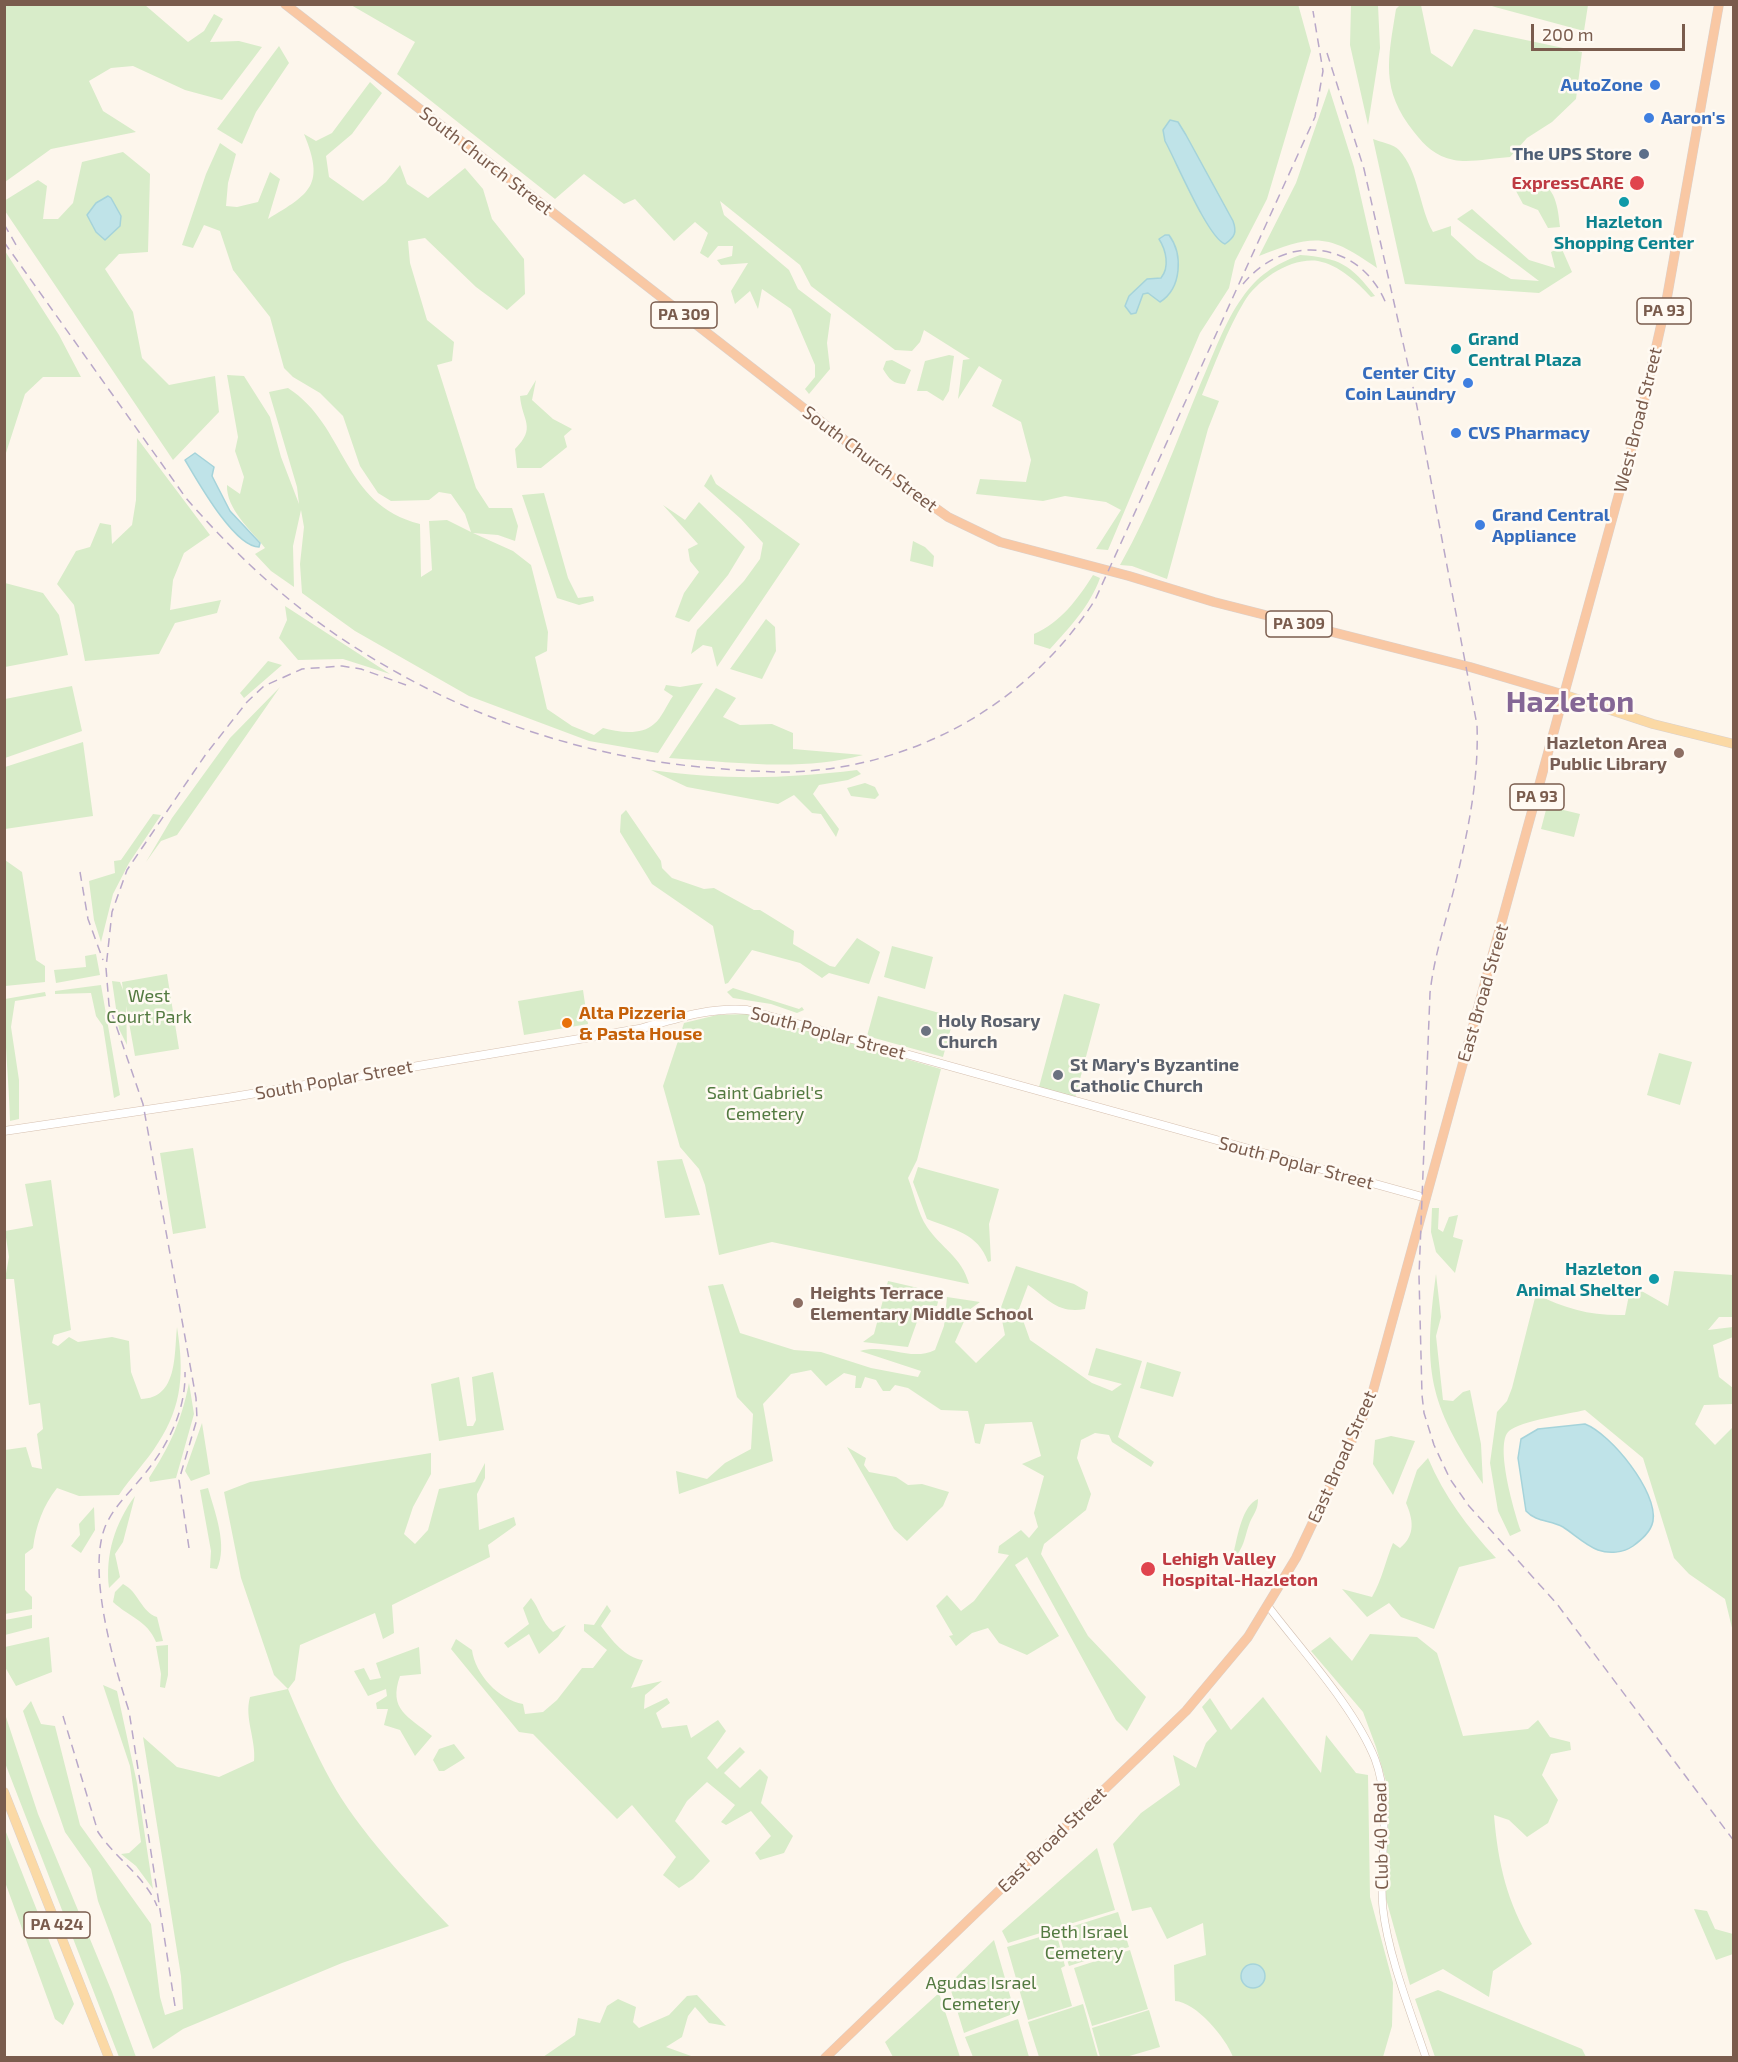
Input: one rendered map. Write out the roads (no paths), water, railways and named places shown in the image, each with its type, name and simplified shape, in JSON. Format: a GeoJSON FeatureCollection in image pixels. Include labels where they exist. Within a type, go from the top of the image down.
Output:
{"type":"FeatureCollection","features":[{"type":"Feature","properties":{"kind":"highway","name":"South Church Street"},"geometry":{"type":"LineString","coordinates":[[285,4],[900,484],[949,518],[1000,542],[1129,576],[1224,605],[1470,667],[1565,695]]}},
{"type":"Feature","properties":{"kind":"highway","name":"West Broad Street"},"geometry":{"type":"LineString","coordinates":[[1510,898],[1646,392],[1668,291],[1719,4]]}},
{"type":"Feature","properties":{"kind":"highway","name":"East Broad Street"},"geometry":{"type":"LineString","coordinates":[[825,2058],[1186,1711],[1248,1637],[1268,1606],[1296,1558],[1371,1398],[1510,898]]}},
{"type":"Feature","properties":{"kind":"main road","name":"PA 309"},"geometry":{"type":"LineString","coordinates":[[1565,695],[1653,724],[1734,744]]}},
{"type":"Feature","properties":{"kind":"main road","name":"South Poplar Street"},"geometry":{"type":"LineString","coordinates":[[4,1131],[238,1096],[639,1029],[699,1012],[726,1008],[747,1010],[1426,1198]]}},
{"type":"Feature","properties":{"kind":"main road","name":"PA 424"},"geometry":{"type":"LineString","coordinates":[[4,1792],[109,2058]]}},
{"type":"Feature","properties":{"kind":"street","name":"Club 40 Road"},"geometry":{"type":"LineString","coordinates":[[1268,1606],[1359,1726],[1375,1760],[1383,1805],[1381,1883],[1383,1912],[1426,2058]]}},
{"type":"Feature","properties":{"kind":"water"},"geometry":{"type":"Polygon","coordinates":[[[1170,120],[1178,122],[1233,221],[1234,234],[1225,244],[1218,239],[1201,214],[1165,141],[1163,130],[1170,120]]]}},
{"type":"Feature","properties":{"kind":"water"},"geometry":{"type":"Polygon","coordinates":[[[108,196],[121,216],[120,226],[105,240],[96,232],[87,215],[96,203],[108,196]]]}},
{"type":"Feature","properties":{"kind":"water"},"geometry":{"type":"Polygon","coordinates":[[[1169,235],[1177,252],[1178,270],[1173,288],[1160,302],[1148,293],[1143,294],[1136,313],[1131,314],[1125,306],[1129,296],[1147,279],[1161,278],[1164,274],[1166,258],[1159,239],[1169,235]]]}},
{"type":"Feature","properties":{"kind":"water"},"geometry":{"type":"Polygon","coordinates":[[[195,453],[214,467],[212,476],[230,511],[260,543],[259,547],[249,544],[239,536],[217,511],[185,460],[195,453]]]}},
{"type":"Feature","properties":{"kind":"water"},"geometry":{"type":"Polygon","coordinates":[[[1585,1424],[1607,1439],[1631,1465],[1641,1480],[1653,1509],[1653,1521],[1648,1532],[1636,1544],[1625,1550],[1611,1552],[1598,1550],[1563,1527],[1534,1517],[1526,1511],[1518,1458],[1521,1439],[1538,1429],[1585,1424]]]}},
{"type":"Feature","properties":{"kind":"water"},"geometry":{"type":"Polygon","coordinates":[[[1253,1964],[1262,1967],[1265,1976],[1262,1985],[1253,1988],[1244,1985],[1241,1976],[1244,1967],[1253,1964]]]}},
{"type":"Feature","properties":{"kind":"railway"},"geometry":{"type":"LineString","coordinates":[[4,242],[186,498],[269,582],[315,620],[364,653],[404,676],[488,716],[575,745],[666,763],[712,768],[785,772],[832,768],[877,759],[921,744],[962,725],[1001,700],[1036,671],[1068,637],[1095,600],[1315,117],[1323,71],[1313,11]]}},
{"type":"Feature","properties":{"kind":"railway"},"geometry":{"type":"LineString","coordinates":[[1327,53],[1364,169],[1415,396],[1477,725],[1476,765],[1468,825],[1437,952],[1430,993],[1419,1276],[1424,1413],[1434,1445],[1450,1479],[1469,1506],[1557,1604],[1734,1841]]}},
{"type":"Feature","properties":{"kind":"railway"},"geometry":{"type":"LineString","coordinates":[[4,224],[19,250]]}},
{"type":"Feature","properties":{"kind":"railway"},"geometry":{"type":"LineString","coordinates":[[1243,284],[1261,267],[1281,256],[1301,251],[1322,251],[1342,256],[1360,268],[1375,284],[1387,306]]}},
{"type":"Feature","properties":{"kind":"railway"},"geometry":{"type":"LineString","coordinates":[[189,1548],[179,1480],[197,1419],[196,1398],[143,1104],[109,1005],[106,968],[112,912],[127,870],[206,754],[247,702],[264,686],[302,669],[342,666],[361,669],[406,685]]}},
{"type":"Feature","properties":{"kind":"railway"},"geometry":{"type":"LineString","coordinates":[[80,872],[88,919],[103,960]]}},
{"type":"Feature","properties":{"kind":"railway"},"geometry":{"type":"LineString","coordinates":[[175,2006],[129,1711],[110,1645],[99,1569],[100,1546],[108,1521],[156,1459],[172,1432],[182,1403],[185,1372]]}},
{"type":"Feature","properties":{"kind":"railway"},"geometry":{"type":"LineString","coordinates":[[63,1716],[98,1832],[138,1876],[157,1906]]}},
{"type":"Feature","properties":{"kind":"place","name":"AutoZone"},"geometry":{"type":"Point","coordinates":[1655,85]}},
{"type":"Feature","properties":{"kind":"place","name":"Aaron's"},"geometry":{"type":"Point","coordinates":[1649,118]}},
{"type":"Feature","properties":{"kind":"place","name":"The UPS Store"},"geometry":{"type":"Point","coordinates":[1644,154]}},
{"type":"Feature","properties":{"kind":"place","name":"ExpressCARE"},"geometry":{"type":"Point","coordinates":[1637,183]}},
{"type":"Feature","properties":{"kind":"place","name":"Hazleton Shopping Center"},"geometry":{"type":"Point","coordinates":[1624,202]}},
{"type":"Feature","properties":{"kind":"place","name":"Grand Central Plaza"},"geometry":{"type":"Point","coordinates":[1456,349]}},
{"type":"Feature","properties":{"kind":"place","name":"Center City Coin Laundry"},"geometry":{"type":"Point","coordinates":[1468,383]}},
{"type":"Feature","properties":{"kind":"place","name":"CVS Pharmacy"},"geometry":{"type":"Point","coordinates":[1456,433]}},
{"type":"Feature","properties":{"kind":"place","name":"Grand Central Appliance"},"geometry":{"type":"Point","coordinates":[1480,525]}},
{"type":"Feature","properties":{"kind":"place","name":"Hazleton Area Public Library"},"geometry":{"type":"Point","coordinates":[1679,753]}},
{"type":"Feature","properties":{"kind":"place","name":"Alta Pizzeria & Pasta House"},"geometry":{"type":"Point","coordinates":[567,1023]}},
{"type":"Feature","properties":{"kind":"place","name":"Holy Rosary Church"},"geometry":{"type":"Point","coordinates":[926,1031]}},
{"type":"Feature","properties":{"kind":"place","name":"St Mary's Byzantine Catholic Church"},"geometry":{"type":"Point","coordinates":[1058,1075]}},
{"type":"Feature","properties":{"kind":"place","name":"Hazleton Animal Shelter"},"geometry":{"type":"Point","coordinates":[1654,1279]}},
{"type":"Feature","properties":{"kind":"place","name":"Heights Terrace Elementary Middle School"},"geometry":{"type":"Point","coordinates":[798,1303]}},
{"type":"Feature","properties":{"kind":"place","name":"Lehigh Valley Hospital-Hazleton"},"geometry":{"type":"Point","coordinates":[1148,1569]}},
{"type":"Feature","properties":{"kind":"district","name":"Hazleton"},"geometry":{"type":"Point","coordinates":[1570,702]}},
{"type":"Feature","properties":{"kind":"park label","name":"West Court Park"},"geometry":{"type":"Point","coordinates":[149,1006]}},
{"type":"Feature","properties":{"kind":"park label","name":"Saint Gabriel's Cemetery"},"geometry":{"type":"Point","coordinates":[765,1103]}},
{"type":"Feature","properties":{"kind":"park label","name":"Beth Israel Cemetery"},"geometry":{"type":"Point","coordinates":[1084,1942]}},
{"type":"Feature","properties":{"kind":"park label","name":"Agudas Israel Cemetery"},"geometry":{"type":"Point","coordinates":[981,1993]}}]}
